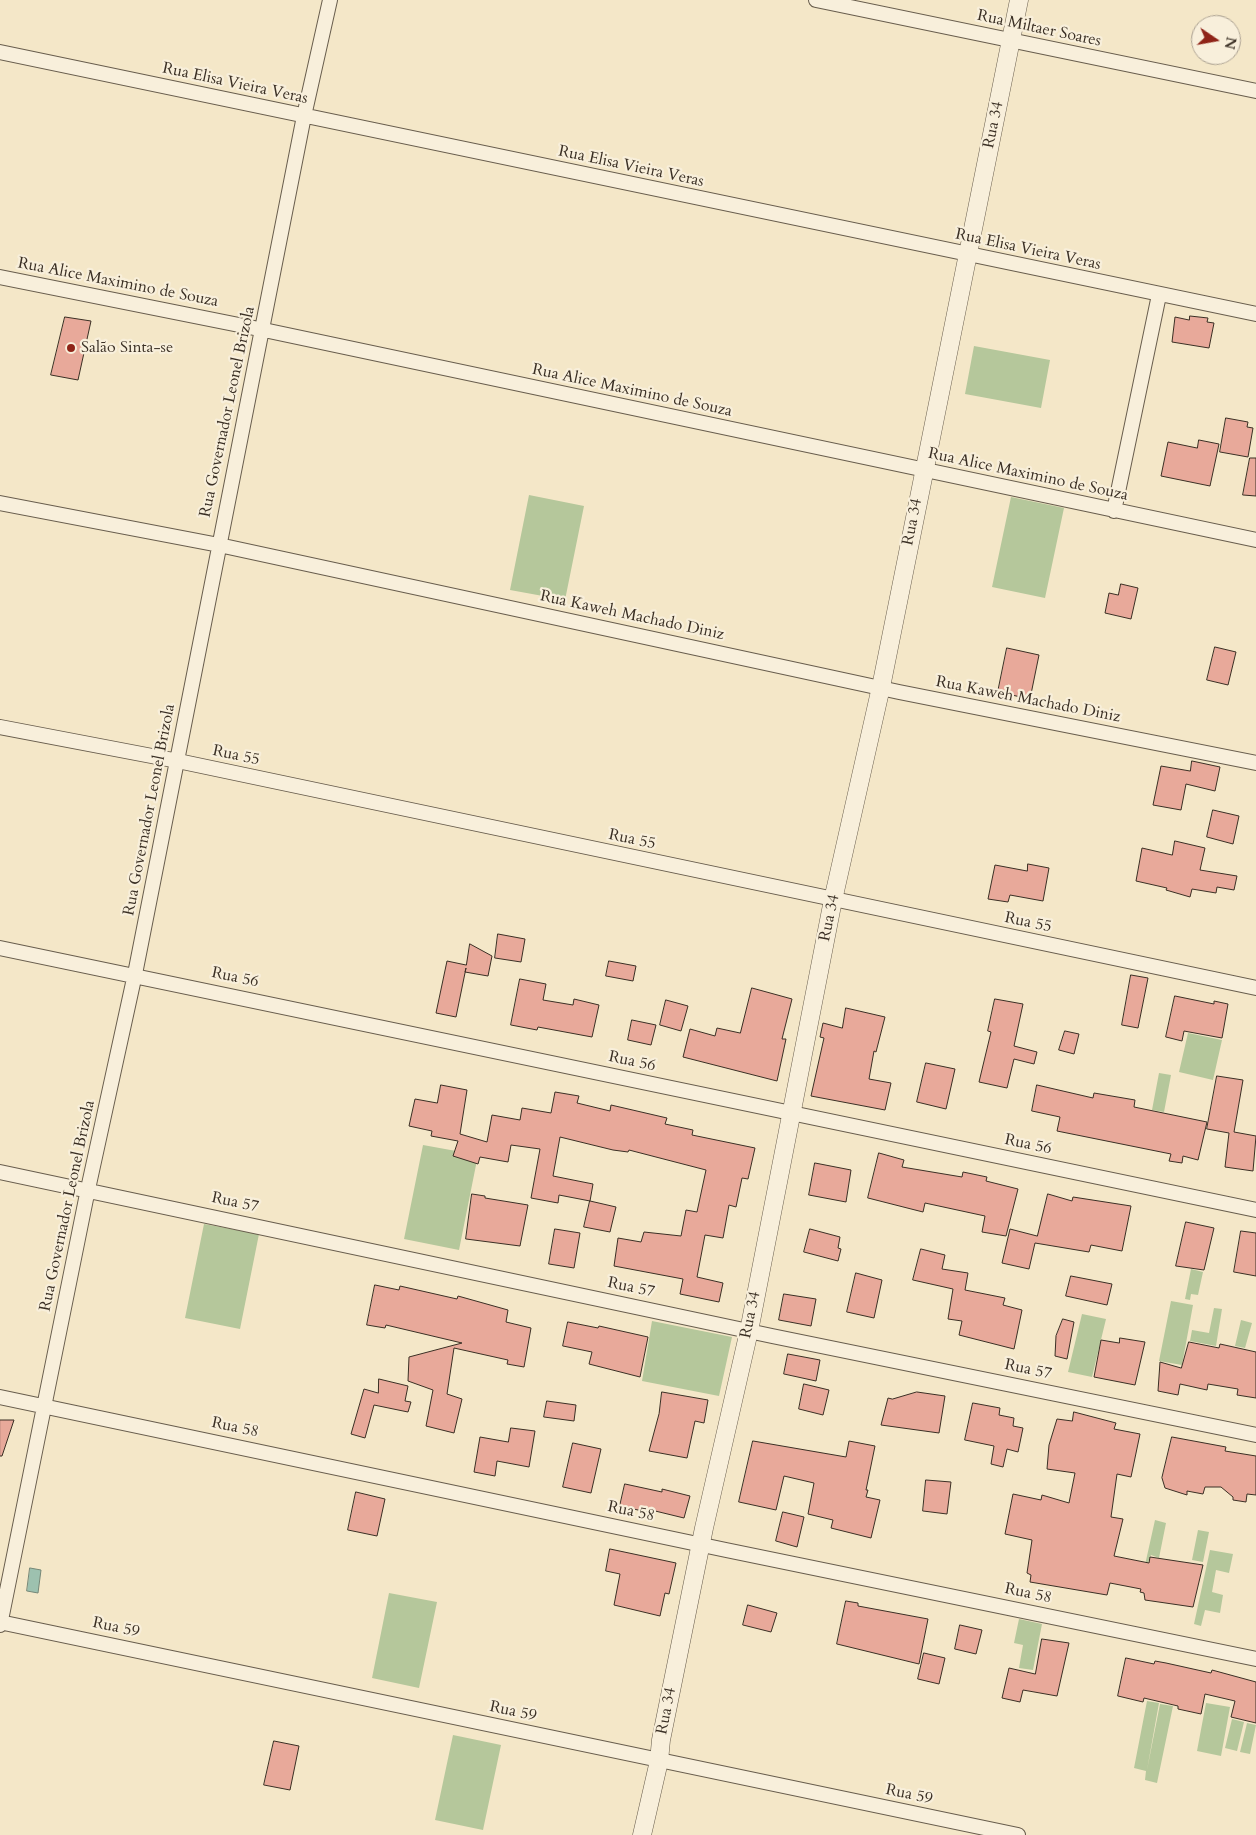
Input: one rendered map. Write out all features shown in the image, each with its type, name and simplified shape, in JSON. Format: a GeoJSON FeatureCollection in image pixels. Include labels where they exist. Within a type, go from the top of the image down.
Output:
{"type":"FeatureCollection","features":[{"type":"Feature","properties":{"kind":"street","name":"Rua Governador Leonel Brizola"},"geometry":{"type":"LineString","coordinates":[[0,1623],[88,1189],[135,974],[219,545],[264,330],[304,116],[330,0]]}},
{"type":"Feature","properties":{"kind":"street","name":"Rua Miltaer Soares"},"geometry":{"type":"LineString","coordinates":[[816,0],[1011,42],[1256,91]]}},
{"type":"Feature","properties":{"kind":"street","name":"Rua 34"},"geometry":{"type":"LineString","coordinates":[[642,1835],[659,1761],[696,1564],[702,1545],[704,1528],[749,1331],[833,900],[881,687],[1019,0]]}},
{"type":"Feature","properties":{"kind":"street","name":"Rua Elisa Vieira Veras"},"geometry":{"type":"LineString","coordinates":[[0,52],[1256,314]]}},
{"type":"Feature","properties":{"kind":"street","name":"Rua Alice Maximino de Souza"},"geometry":{"type":"LineString","coordinates":[[0,277],[264,330],[1256,540]]}},
{"type":"Feature","properties":{"kind":"street"},"geometry":{"type":"LineString","coordinates":[[1114,511],[1158,294]]}},
{"type":"Feature","properties":{"kind":"street","name":"Rua Kaweh Machado Diniz"},"geometry":{"type":"LineString","coordinates":[[0,503],[219,545],[881,687],[1256,763]]}},
{"type":"Feature","properties":{"kind":"street","name":"Rua 55"},"geometry":{"type":"LineString","coordinates":[[0,727],[178,762],[1256,988]]}},
{"type":"Feature","properties":{"kind":"street","name":"Rua 56"},"geometry":{"type":"LineString","coordinates":[[0,948],[135,974],[792,1114],[1256,1210]]}},
{"type":"Feature","properties":{"kind":"street","name":"Rua 57"},"geometry":{"type":"LineString","coordinates":[[0,1172],[88,1189],[749,1331],[1256,1435]]}},
{"type":"Feature","properties":{"kind":"street","name":"Rua 58"},"geometry":{"type":"LineString","coordinates":[[0,1396],[702,1545],[1256,1659]]}},
{"type":"Feature","properties":{"kind":"street","name":"Rua 59"},"geometry":{"type":"LineString","coordinates":[[0,1623],[1018,1835]]}},
{"type":"Feature","properties":{"kind":"shaded area"},"geometry":{"type":"Polygon","coordinates":[[[974,346],[1050,360],[1041,408],[965,394],[974,346]]]}},
{"type":"Feature","properties":{"kind":"shaded area"},"geometry":{"type":"Polygon","coordinates":[[[529,495],[584,506],[565,600],[510,590],[529,495]]]}},
{"type":"Feature","properties":{"kind":"shaded area"},"geometry":{"type":"Polygon","coordinates":[[[1011,497],[1064,508],[1045,598],[992,587],[1011,497]]]}},
{"type":"Feature","properties":{"kind":"shaded area"},"geometry":{"type":"Polygon","coordinates":[[[1188,1033],[1222,1040],[1213,1080],[1179,1072],[1188,1033]]]}},
{"type":"Feature","properties":{"kind":"shaded area"},"geometry":{"type":"Polygon","coordinates":[[[1159,1073],[1171,1075],[1164,1112],[1152,1110],[1159,1073]]]}},
{"type":"Feature","properties":{"kind":"shaded area"},"geometry":{"type":"Polygon","coordinates":[[[423,1145],[478,1155],[459,1250],[404,1239],[423,1145]]]}},
{"type":"Feature","properties":{"kind":"shaded area"},"geometry":{"type":"Polygon","coordinates":[[[204,1224],[259,1234],[240,1329],[185,1318],[204,1224]]]}},
{"type":"Feature","properties":{"kind":"shaded area"},"geometry":{"type":"Polygon","coordinates":[[[1191,1269],[1203,1272],[1198,1295],[1191,1294],[1190,1300],[1185,1299],[1191,1269]]]}},
{"type":"Feature","properties":{"kind":"shaded area"},"geometry":{"type":"Polygon","coordinates":[[[1171,1301],[1193,1305],[1182,1365],[1159,1361],[1171,1301]]]}},
{"type":"Feature","properties":{"kind":"shaded area"},"geometry":{"type":"Polygon","coordinates":[[[1214,1308],[1222,1309],[1216,1346],[1190,1341],[1192,1330],[1209,1333],[1214,1308]]]}},
{"type":"Feature","properties":{"kind":"shaded area"},"geometry":{"type":"Polygon","coordinates":[[[1082,1314],[1106,1319],[1092,1377],[1068,1372],[1082,1314]]]}},
{"type":"Feature","properties":{"kind":"shaded area"},"geometry":{"type":"Polygon","coordinates":[[[1241,1320],[1252,1323],[1245,1348],[1235,1346],[1241,1320]]]}},
{"type":"Feature","properties":{"kind":"shaded area"},"geometry":{"type":"Polygon","coordinates":[[[652,1321],[732,1337],[719,1396],[642,1381],[652,1321]]]}},
{"type":"Feature","properties":{"kind":"shaded area"},"geometry":{"type":"Polygon","coordinates":[[[1155,1520],[1166,1523],[1159,1558],[1151,1555],[1147,1565],[1145,1565],[1155,1520]]]}},
{"type":"Feature","properties":{"kind":"shaded area"},"geometry":{"type":"Polygon","coordinates":[[[1198,1530],[1209,1532],[1203,1562],[1192,1560],[1198,1530]]]}},
{"type":"Feature","properties":{"kind":"shaded area"},"geometry":{"type":"Polygon","coordinates":[[[1210,1550],[1233,1554],[1229,1573],[1216,1570],[1212,1592],[1223,1595],[1220,1613],[1205,1610],[1201,1626],[1194,1624],[1210,1550]]]}},
{"type":"Feature","properties":{"kind":"shaded area"},"geometry":{"type":"Polygon","coordinates":[[[30,1568],[41,1570],[38,1593],[27,1591],[30,1568]]]}},
{"type":"Feature","properties":{"kind":"shaded area"},"geometry":{"type":"Polygon","coordinates":[[[389,1593],[437,1602],[419,1688],[372,1678],[389,1593]]]}},
{"type":"Feature","properties":{"kind":"shaded area"},"geometry":{"type":"Polygon","coordinates":[[[1019,1619],[1042,1624],[1033,1670],[1019,1668],[1023,1645],[1014,1643],[1019,1619]]]}},
{"type":"Feature","properties":{"kind":"shaded area"},"geometry":{"type":"Polygon","coordinates":[[[1147,1701],[1159,1703],[1147,1770],[1160,1704],[1173,1706],[1157,1783],[1145,1780],[1146,1771],[1134,1768],[1147,1701]]]}},
{"type":"Feature","properties":{"kind":"shaded area"},"geometry":{"type":"Polygon","coordinates":[[[1206,1703],[1230,1707],[1221,1756],[1197,1751],[1206,1703]]]}},
{"type":"Feature","properties":{"kind":"shaded area"},"geometry":{"type":"Polygon","coordinates":[[[1232,1719],[1244,1722],[1237,1751],[1225,1748],[1232,1719]]]}},
{"type":"Feature","properties":{"kind":"shaded area"},"geometry":{"type":"Polygon","coordinates":[[[1247,1723],[1256,1725],[1250,1754],[1240,1752],[1247,1723]]]}},
{"type":"Feature","properties":{"kind":"shaded area"},"geometry":{"type":"Polygon","coordinates":[[[453,1735],[501,1745],[483,1830],[435,1820],[453,1735]]]}},
{"type":"Feature","properties":{"kind":"building"},"geometry":{"type":"Polygon","coordinates":[[[1190,316],[1208,318],[1207,322],[1214,323],[1209,348],[1172,342],[1175,317],[1189,320],[1190,316]]]}},
{"type":"Feature","properties":{"kind":"building","name":"Salão Sinta-se"},"geometry":{"type":"Polygon","coordinates":[[[65,317],[91,321],[78,380],[51,375],[65,317]]]}},
{"type":"Feature","properties":{"kind":"building"},"geometry":{"type":"Polygon","coordinates":[[[1226,418],[1248,422],[1247,427],[1253,428],[1248,457],[1220,452],[1226,418]]]}},
{"type":"Feature","properties":{"kind":"building"},"geometry":{"type":"Polygon","coordinates":[[[1199,440],[1219,444],[1210,486],[1161,476],[1168,442],[1197,448],[1199,440]]]}},
{"type":"Feature","properties":{"kind":"building"},"geometry":{"type":"Polygon","coordinates":[[[1250,458],[1256,458],[1256,496],[1243,495],[1250,458]]]}},
{"type":"Feature","properties":{"kind":"building"},"geometry":{"type":"Polygon","coordinates":[[[1121,584],[1138,588],[1131,619],[1105,613],[1109,593],[1118,595],[1121,584]]]}},
{"type":"Feature","properties":{"kind":"building"},"geometry":{"type":"Polygon","coordinates":[[[1215,647],[1236,652],[1228,685],[1207,680],[1215,647]]]}},
{"type":"Feature","properties":{"kind":"building"},"geometry":{"type":"Polygon","coordinates":[[[1007,648],[1039,655],[1030,699],[998,692],[1007,648]]]}},
{"type":"Feature","properties":{"kind":"building"},"geometry":{"type":"Polygon","coordinates":[[[1192,761],[1220,767],[1215,791],[1186,784],[1181,810],[1153,805],[1161,766],[1190,771],[1192,761]]]}},
{"type":"Feature","properties":{"kind":"building"},"geometry":{"type":"Polygon","coordinates":[[[1213,810],[1239,816],[1233,844],[1207,837],[1213,810]]]}},
{"type":"Feature","properties":{"kind":"building"},"geometry":{"type":"Polygon","coordinates":[[[1175,841],[1205,848],[1200,870],[1237,876],[1234,890],[1217,887],[1216,893],[1192,889],[1190,897],[1166,890],[1167,888],[1136,881],[1142,848],[1172,855],[1175,841]]]}},
{"type":"Feature","properties":{"kind":"building"},"geometry":{"type":"Polygon","coordinates":[[[1028,864],[1049,868],[1043,901],[1010,895],[1008,902],[988,899],[995,865],[1027,871],[1028,864]]]}},
{"type":"Feature","properties":{"kind":"building"},"geometry":{"type":"Polygon","coordinates":[[[498,934],[525,939],[521,962],[495,958],[498,934]]]}},
{"type":"Feature","properties":{"kind":"building"},"geometry":{"type":"Polygon","coordinates":[[[470,944],[492,956],[488,976],[465,972],[456,1017],[436,1013],[447,961],[466,965],[470,944]]]}},
{"type":"Feature","properties":{"kind":"building"},"geometry":{"type":"Polygon","coordinates":[[[609,961],[636,966],[633,981],[606,976],[609,961]]]}},
{"type":"Feature","properties":{"kind":"building"},"geometry":{"type":"Polygon","coordinates":[[[1131,975],[1148,978],[1138,1028],[1122,1025],[1131,975]]]}},
{"type":"Feature","properties":{"kind":"building"},"geometry":{"type":"Polygon","coordinates":[[[520,979],[546,984],[543,1000],[573,1005],[574,999],[599,1005],[592,1037],[538,1027],[537,1030],[511,1025],[520,979]]]}},
{"type":"Feature","properties":{"kind":"building"},"geometry":{"type":"Polygon","coordinates":[[[752,988],[792,999],[782,1039],[786,1039],[777,1081],[683,1057],[690,1029],[715,1036],[717,1028],[740,1033],[752,988]]]}},
{"type":"Feature","properties":{"kind":"building"},"geometry":{"type":"Polygon","coordinates":[[[1175,996],[1214,1004],[1214,1001],[1228,1004],[1222,1038],[1184,1031],[1182,1041],[1166,1037],[1175,996]]]}},
{"type":"Feature","properties":{"kind":"building"},"geometry":{"type":"Polygon","coordinates":[[[995,999],[1023,1004],[1014,1046],[1037,1052],[1034,1064],[1014,1059],[1007,1088],[979,1082],[991,1032],[988,1031],[995,999]]]}},
{"type":"Feature","properties":{"kind":"building"},"geometry":{"type":"Polygon","coordinates":[[[666,1000],[688,1006],[681,1031],[660,1025],[666,1000]]]}},
{"type":"Feature","properties":{"kind":"building"},"geometry":{"type":"Polygon","coordinates":[[[846,1008],[885,1017],[876,1052],[874,1051],[869,1079],[891,1083],[885,1110],[811,1096],[824,1038],[820,1037],[823,1023],[842,1028],[846,1008]]]}},
{"type":"Feature","properties":{"kind":"building"},"geometry":{"type":"Polygon","coordinates":[[[632,1020],[656,1025],[651,1045],[628,1040],[632,1020]]]}},
{"type":"Feature","properties":{"kind":"building"},"geometry":{"type":"Polygon","coordinates":[[[1065,1031],[1079,1034],[1074,1054],[1059,1050],[1065,1031]]]}},
{"type":"Feature","properties":{"kind":"building"},"geometry":{"type":"Polygon","coordinates":[[[926,1063],[955,1069],[946,1109],[917,1102],[926,1063]]]}},
{"type":"Feature","properties":{"kind":"building"},"geometry":{"type":"Polygon","coordinates":[[[1217,1076],[1243,1080],[1234,1132],[1256,1136],[1253,1171],[1225,1167],[1229,1133],[1207,1129],[1217,1076]]]}},
{"type":"Feature","properties":{"kind":"building"},"geometry":{"type":"Polygon","coordinates":[[[441,1085],[467,1090],[460,1134],[487,1142],[492,1115],[520,1120],[522,1108],[551,1113],[555,1092],[579,1096],[577,1103],[610,1111],[611,1105],[667,1118],[665,1124],[693,1130],[692,1135],[755,1148],[748,1179],[742,1178],[736,1207],[729,1205],[723,1238],[705,1235],[697,1277],[723,1283],[719,1302],[680,1294],[683,1279],[614,1266],[618,1238],[641,1242],[644,1232],[681,1236],[686,1210],[697,1212],[706,1170],[629,1150],[628,1152],[613,1150],[560,1137],[553,1176],[593,1184],[590,1201],[559,1195],[558,1203],[531,1198],[540,1149],[511,1145],[508,1162],[480,1157],[478,1164],[453,1156],[458,1141],[431,1136],[432,1131],[409,1126],[415,1099],[437,1103],[441,1085]]]}},
{"type":"Feature","properties":{"kind":"building"},"geometry":{"type":"Polygon","coordinates":[[[1037,1085],[1093,1098],[1094,1093],[1135,1100],[1134,1107],[1207,1122],[1198,1160],[1183,1156],[1182,1163],[1169,1161],[1171,1154],[1057,1131],[1060,1117],[1032,1111],[1037,1085]]]}},
{"type":"Feature","properties":{"kind":"building"},"geometry":{"type":"Polygon","coordinates":[[[879,1153],[904,1160],[902,1167],[962,1177],[963,1172],[987,1177],[986,1181],[1018,1189],[1006,1236],[982,1232],[985,1216],[925,1203],[923,1212],[868,1198],[879,1153]]]}},
{"type":"Feature","properties":{"kind":"building"},"geometry":{"type":"Polygon","coordinates":[[[815,1163],[851,1170],[846,1202],[809,1195],[815,1163]]]}},
{"type":"Feature","properties":{"kind":"building"},"geometry":{"type":"Polygon","coordinates":[[[472,1194],[528,1205],[520,1246],[466,1239],[472,1194]]]}},
{"type":"Feature","properties":{"kind":"building"},"geometry":{"type":"Polygon","coordinates":[[[1048,1194],[1072,1201],[1073,1197],[1131,1206],[1122,1251],[1091,1245],[1089,1252],[1035,1243],[1029,1269],[1002,1263],[1010,1229],[1037,1236],[1048,1194]]]}},
{"type":"Feature","properties":{"kind":"building"},"geometry":{"type":"Polygon","coordinates":[[[590,1201],[616,1207],[610,1232],[584,1227],[590,1201]]]}},
{"type":"Feature","properties":{"kind":"building"},"geometry":{"type":"Polygon","coordinates":[[[1186,1222],[1214,1228],[1204,1270],[1176,1266],[1186,1222]]]}},
{"type":"Feature","properties":{"kind":"building"},"geometry":{"type":"Polygon","coordinates":[[[555,1229],[580,1233],[574,1268],[549,1264],[555,1229]]]}},
{"type":"Feature","properties":{"kind":"building"},"geometry":{"type":"Polygon","coordinates":[[[810,1229],[840,1237],[838,1248],[841,1249],[838,1261],[804,1252],[810,1229]]]}},
{"type":"Feature","properties":{"kind":"building"},"geometry":{"type":"Polygon","coordinates":[[[1241,1231],[1256,1233],[1256,1276],[1234,1272],[1241,1231]]]}},
{"type":"Feature","properties":{"kind":"building"},"geometry":{"type":"Polygon","coordinates":[[[921,1249],[945,1255],[942,1269],[968,1273],[965,1290],[1005,1298],[1003,1305],[1022,1310],[1014,1349],[959,1335],[962,1321],[948,1319],[953,1289],[913,1280],[921,1249]]]}},
{"type":"Feature","properties":{"kind":"building"},"geometry":{"type":"Polygon","coordinates":[[[856,1273],[882,1280],[874,1318],[847,1312],[856,1273]]]}},
{"type":"Feature","properties":{"kind":"building"},"geometry":{"type":"Polygon","coordinates":[[[1071,1276],[1112,1284],[1107,1305],[1066,1296],[1071,1276]]]}},
{"type":"Feature","properties":{"kind":"building"},"geometry":{"type":"Polygon","coordinates":[[[375,1285],[399,1290],[400,1286],[457,1299],[458,1296],[508,1310],[506,1322],[531,1328],[524,1367],[507,1364],[508,1360],[454,1348],[447,1394],[462,1399],[454,1433],[426,1426],[433,1390],[408,1381],[409,1357],[462,1343],[386,1325],[385,1328],[367,1325],[375,1285]]]}},
{"type":"Feature","properties":{"kind":"building"},"geometry":{"type":"Polygon","coordinates":[[[784,1294],[816,1299],[811,1326],[779,1320],[784,1294]]]}},
{"type":"Feature","properties":{"kind":"building"},"geometry":{"type":"Polygon","coordinates":[[[1063,1319],[1074,1322],[1067,1359],[1055,1356],[1056,1336],[1063,1319]]]}},
{"type":"Feature","properties":{"kind":"building"},"geometry":{"type":"Polygon","coordinates":[[[568,1322],[598,1328],[599,1326],[648,1337],[640,1377],[589,1364],[592,1352],[563,1346],[568,1322]]]}},
{"type":"Feature","properties":{"kind":"building"},"geometry":{"type":"Polygon","coordinates":[[[1120,1338],[1145,1342],[1135,1385],[1094,1377],[1101,1340],[1119,1343],[1120,1338]]]}},
{"type":"Feature","properties":{"kind":"building"},"geometry":{"type":"Polygon","coordinates":[[[1189,1342],[1219,1348],[1220,1344],[1256,1352],[1256,1398],[1237,1395],[1238,1389],[1208,1384],[1207,1390],[1180,1384],[1178,1395],[1158,1391],[1160,1362],[1181,1368],[1189,1342]]]}},
{"type":"Feature","properties":{"kind":"building"},"geometry":{"type":"Polygon","coordinates":[[[788,1354],[820,1360],[816,1381],[784,1374],[788,1354]]]}},
{"type":"Feature","properties":{"kind":"building"},"geometry":{"type":"Polygon","coordinates":[[[379,1379],[408,1386],[405,1401],[411,1402],[408,1412],[374,1405],[365,1438],[351,1434],[364,1389],[378,1393],[379,1379]]]}},
{"type":"Feature","properties":{"kind":"building"},"geometry":{"type":"Polygon","coordinates":[[[804,1384],[829,1390],[823,1415],[799,1409],[804,1384]]]}},
{"type":"Feature","properties":{"kind":"building"},"geometry":{"type":"Polygon","coordinates":[[[662,1392],[708,1400],[704,1423],[695,1421],[687,1458],[649,1451],[659,1414],[662,1392]]]}},
{"type":"Feature","properties":{"kind":"building"},"geometry":{"type":"Polygon","coordinates":[[[917,1392],[945,1396],[939,1433],[881,1425],[888,1398],[892,1399],[917,1392]]]}},
{"type":"Feature","properties":{"kind":"building"},"geometry":{"type":"Polygon","coordinates":[[[547,1401],[576,1405],[574,1421],[544,1417],[547,1401]]]}},
{"type":"Feature","properties":{"kind":"building"},"geometry":{"type":"Polygon","coordinates":[[[973,1403],[1000,1408],[999,1415],[1014,1418],[1013,1426],[1023,1428],[1018,1452],[1007,1449],[1003,1467],[991,1464],[994,1446],[965,1440],[973,1403]]]}},
{"type":"Feature","properties":{"kind":"building"},"geometry":{"type":"Polygon","coordinates":[[[1074,1412],[1116,1423],[1114,1429],[1140,1434],[1131,1477],[1117,1474],[1111,1517],[1123,1519],[1114,1556],[1149,1563],[1150,1557],[1203,1565],[1193,1607],[1145,1600],[1144,1593],[1140,1592],[1141,1589],[1110,1583],[1107,1595],[1030,1582],[1031,1575],[1027,1573],[1032,1540],[1005,1534],[1013,1494],[1041,1500],[1042,1495],[1069,1503],[1075,1473],[1047,1469],[1049,1445],[1057,1419],[1072,1421],[1074,1412]]]}},
{"type":"Feature","properties":{"kind":"building"},"geometry":{"type":"Polygon","coordinates":[[[0,1420],[14,1420],[2,1456],[0,1456],[0,1420]]]}},
{"type":"Feature","properties":{"kind":"building"},"geometry":{"type":"Polygon","coordinates":[[[511,1428],[535,1431],[529,1467],[497,1461],[495,1476],[474,1472],[480,1437],[508,1442],[511,1428]]]}},
{"type":"Feature","properties":{"kind":"building"},"geometry":{"type":"Polygon","coordinates":[[[1172,1437],[1226,1447],[1225,1451],[1256,1456],[1256,1495],[1247,1494],[1246,1502],[1233,1500],[1233,1497],[1221,1487],[1205,1487],[1203,1494],[1187,1491],[1187,1495],[1165,1488],[1162,1478],[1172,1437]]]}},
{"type":"Feature","properties":{"kind":"building"},"geometry":{"type":"Polygon","coordinates":[[[753,1441],[846,1457],[849,1441],[875,1446],[866,1497],[880,1500],[871,1538],[831,1528],[833,1520],[808,1514],[814,1483],[784,1476],[776,1510],[739,1502],[753,1441]]]}},
{"type":"Feature","properties":{"kind":"building"},"geometry":{"type":"Polygon","coordinates":[[[573,1443],[601,1449],[591,1493],[563,1487],[573,1443]]]}},
{"type":"Feature","properties":{"kind":"building"},"geometry":{"type":"Polygon","coordinates":[[[926,1480],[951,1482],[947,1514],[923,1511],[926,1480]]]}},
{"type":"Feature","properties":{"kind":"building"},"geometry":{"type":"Polygon","coordinates":[[[625,1484],[662,1492],[662,1489],[690,1496],[684,1518],[647,1509],[647,1512],[620,1506],[625,1484]]]}},
{"type":"Feature","properties":{"kind":"building"},"geometry":{"type":"Polygon","coordinates":[[[356,1492],[385,1499],[377,1536],[348,1530],[356,1492]]]}},
{"type":"Feature","properties":{"kind":"building"},"geometry":{"type":"Polygon","coordinates":[[[783,1512],[804,1517],[797,1547],[776,1541],[783,1512]]]}},
{"type":"Feature","properties":{"kind":"building"},"geometry":{"type":"Polygon","coordinates":[[[610,1549],[676,1563],[669,1594],[665,1593],[660,1616],[614,1605],[620,1574],[606,1571],[610,1549]]]}},
{"type":"Feature","properties":{"kind":"building"},"geometry":{"type":"Polygon","coordinates":[[[846,1601],[858,1603],[858,1606],[928,1619],[919,1664],[837,1644],[846,1601]]]}},
{"type":"Feature","properties":{"kind":"building"},"geometry":{"type":"Polygon","coordinates":[[[748,1605],[777,1613],[771,1632],[743,1625],[748,1605]]]}},
{"type":"Feature","properties":{"kind":"building"},"geometry":{"type":"Polygon","coordinates":[[[960,1625],[982,1630],[976,1654],[955,1649],[960,1625]]]}},
{"type":"Feature","properties":{"kind":"building"},"geometry":{"type":"Polygon","coordinates":[[[1042,1639],[1069,1643],[1057,1696],[1023,1690],[1020,1702],[1002,1698],[1009,1668],[1035,1674],[1042,1639]]]}},
{"type":"Feature","properties":{"kind":"building"},"geometry":{"type":"Polygon","coordinates":[[[924,1653],[945,1658],[939,1684],[918,1679],[924,1653]]]}},
{"type":"Feature","properties":{"kind":"building"},"geometry":{"type":"Polygon","coordinates":[[[1126,1658],[1154,1664],[1155,1661],[1211,1673],[1212,1670],[1256,1682],[1256,1723],[1231,1717],[1235,1701],[1205,1694],[1201,1714],[1144,1698],[1143,1702],[1118,1696],[1126,1658]]]}},
{"type":"Feature","properties":{"kind":"building"},"geometry":{"type":"Polygon","coordinates":[[[274,1741],[299,1746],[290,1790],[264,1785],[274,1741]]]}},
{"type":"Feature","properties":{"kind":"place","name":"Salão Sinta-se"},"geometry":{"type":"Point","coordinates":[71,348]}}]}
